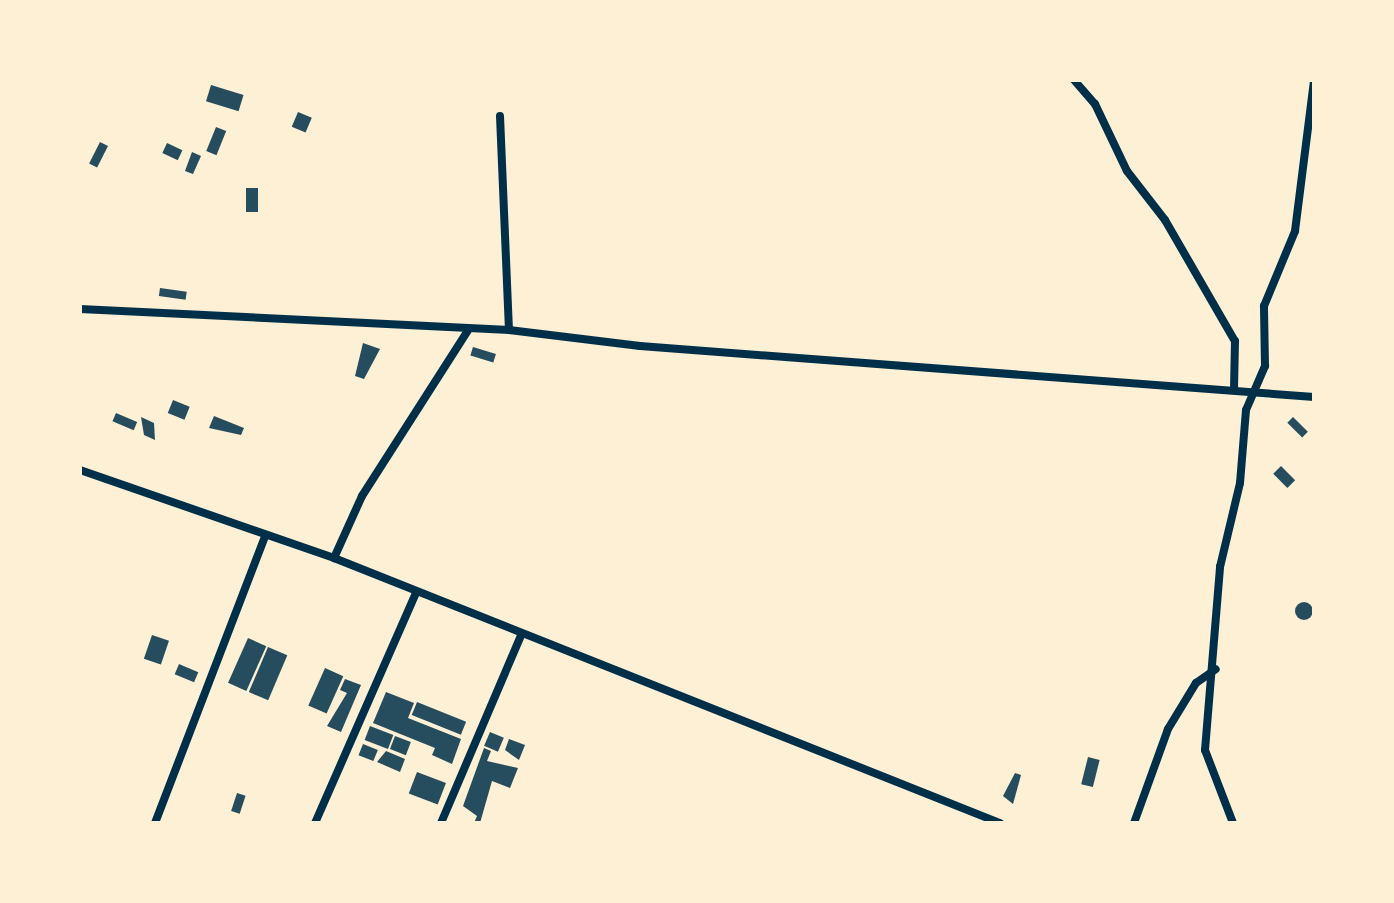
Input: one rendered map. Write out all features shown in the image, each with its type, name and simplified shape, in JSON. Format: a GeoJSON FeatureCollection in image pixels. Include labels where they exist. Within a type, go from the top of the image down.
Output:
{"type":"FeatureCollection","features":[{"type":"Feature","properties":{"kind":"street"},"geometry":{"type":"LineString","coordinates":[[1074,80],[1095,104],[1127,171],[1165,220],[1235,341],[1234,388]]}},
{"type":"Feature","properties":{"kind":"street"},"geometry":{"type":"LineString","coordinates":[[1232,823],[1205,750],[1216,669],[1224,540],[1240,483],[1246,410],[1260,388],[1264,306],[1295,230],[1314,80]]}},
{"type":"Feature","properties":{"kind":"street"},"geometry":{"type":"LineString","coordinates":[[500,116],[508,330]]}},
{"type":"Feature","properties":{"kind":"street"},"geometry":{"type":"LineString","coordinates":[[80,309],[508,330],[640,346],[1260,388],[1314,397]]}},
{"type":"Feature","properties":{"kind":"street"},"geometry":{"type":"LineString","coordinates":[[334,558],[362,496],[468,330]]}},
{"type":"Feature","properties":{"kind":"street"},"geometry":{"type":"LineString","coordinates":[[80,470],[334,558],[521,635],[833,751],[1000,823]]}},
{"type":"Feature","properties":{"kind":"street"},"geometry":{"type":"LineString","coordinates":[[155,823],[266,537]]}},
{"type":"Feature","properties":{"kind":"street"},"geometry":{"type":"LineString","coordinates":[[315,823],[416,593]]}},
{"type":"Feature","properties":{"kind":"street"},"geometry":{"type":"LineString","coordinates":[[441,823],[521,635]]}},
{"type":"Feature","properties":{"kind":"street"},"geometry":{"type":"LineString","coordinates":[[1134,823],[1168,729],[1196,683],[1216,669]]}},
{"type":"Feature","properties":{"kind":"building"},"geometry":{"type":"Polygon","coordinates":[[[211,85],[244,95],[239,111],[206,101],[211,85]]]}},
{"type":"Feature","properties":{"kind":"building"},"geometry":{"type":"Polygon","coordinates":[[[298,112],[312,118],[306,133],[292,127],[298,112]]]}},
{"type":"Feature","properties":{"kind":"building"},"geometry":{"type":"Polygon","coordinates":[[[216,127],[226,131],[216,155],[206,151],[216,127]]]}},
{"type":"Feature","properties":{"kind":"building"},"geometry":{"type":"Polygon","coordinates":[[[100,142],[108,146],[97,167],[89,163],[100,142]]]}},
{"type":"Feature","properties":{"kind":"building"},"geometry":{"type":"Polygon","coordinates":[[[167,143],[182,150],[178,160],[162,153],[167,143]]]}},
{"type":"Feature","properties":{"kind":"building"},"geometry":{"type":"Polygon","coordinates":[[[192,152],[201,156],[193,174],[185,171],[192,152]]]}},
{"type":"Feature","properties":{"kind":"building"},"geometry":{"type":"Polygon","coordinates":[[[246,188],[258,188],[258,212],[246,212],[246,188]]]}},
{"type":"Feature","properties":{"kind":"building"},"geometry":{"type":"Polygon","coordinates":[[[160,288],[187,292],[186,300],[159,296],[160,288]]]}},
{"type":"Feature","properties":{"kind":"building"},"geometry":{"type":"Polygon","coordinates":[[[363,343],[380,349],[364,379],[355,376],[363,343]]]}},
{"type":"Feature","properties":{"kind":"building"},"geometry":{"type":"Polygon","coordinates":[[[473,347],[496,354],[493,363],[470,356],[473,347]]]}},
{"type":"Feature","properties":{"kind":"building"},"geometry":{"type":"Polygon","coordinates":[[[173,400],[190,407],[184,420],[168,413],[173,400]]]}},
{"type":"Feature","properties":{"kind":"building"},"geometry":{"type":"Polygon","coordinates":[[[116,413],[137,422],[134,430],[112,421],[116,413]]]}},
{"type":"Feature","properties":{"kind":"building"},"geometry":{"type":"Polygon","coordinates":[[[214,416],[244,428],[241,435],[209,428],[214,416]]]}},
{"type":"Feature","properties":{"kind":"building"},"geometry":{"type":"Polygon","coordinates":[[[141,417],[154,423],[155,440],[144,435],[141,417]]]}},
{"type":"Feature","properties":{"kind":"building"},"geometry":{"type":"Polygon","coordinates":[[[1293,417],[1308,432],[1302,438],[1287,423],[1293,417]]]}},
{"type":"Feature","properties":{"kind":"building"},"geometry":{"type":"Polygon","coordinates":[[[1281,466],[1295,480],[1287,488],[1273,474],[1281,466]]]}},
{"type":"Feature","properties":{"kind":"building"},"geometry":{"type":"Polygon","coordinates":[[[1304,602],[1313,611],[1304,620],[1295,611],[1304,602]]]}},
{"type":"Feature","properties":{"kind":"building"},"geometry":{"type":"Polygon","coordinates":[[[152,635],[169,641],[161,664],[144,659],[152,635]]]}},
{"type":"Feature","properties":{"kind":"building"},"geometry":{"type":"Polygon","coordinates":[[[248,638],[266,646],[246,691],[228,683],[248,638]]]}},
{"type":"Feature","properties":{"kind":"building"},"geometry":{"type":"Polygon","coordinates":[[[268,647],[287,655],[268,700],[249,692],[268,647]]]}},
{"type":"Feature","properties":{"kind":"building"},"geometry":{"type":"Polygon","coordinates":[[[179,664],[198,672],[194,682],[175,674],[179,664]]]}},
{"type":"Feature","properties":{"kind":"building"},"geometry":{"type":"Polygon","coordinates":[[[325,668],[343,676],[327,714],[308,705],[325,668]]]}},
{"type":"Feature","properties":{"kind":"building"},"geometry":{"type":"Polygon","coordinates":[[[345,679],[361,685],[341,732],[327,726],[347,693],[340,690],[345,679]]]}},
{"type":"Feature","properties":{"kind":"building"},"geometry":{"type":"Polygon","coordinates":[[[386,692],[414,703],[408,718],[461,739],[452,764],[432,755],[435,748],[373,723],[386,692]]]}},
{"type":"Feature","properties":{"kind":"building"},"geometry":{"type":"Polygon","coordinates":[[[417,702],[466,722],[461,735],[412,715],[417,702]]]}},
{"type":"Feature","properties":{"kind":"building"},"geometry":{"type":"Polygon","coordinates":[[[370,726],[393,735],[388,749],[365,740],[370,726]]]}},
{"type":"Feature","properties":{"kind":"building"},"geometry":{"type":"Polygon","coordinates":[[[490,732],[504,738],[498,752],[484,746],[490,732]]]}},
{"type":"Feature","properties":{"kind":"building"},"geometry":{"type":"Polygon","coordinates":[[[395,736],[411,742],[406,755],[390,749],[395,736]]]}},
{"type":"Feature","properties":{"kind":"building"},"geometry":{"type":"Polygon","coordinates":[[[509,739],[525,745],[519,760],[505,750],[509,739]]]}},
{"type":"Feature","properties":{"kind":"building"},"geometry":{"type":"Polygon","coordinates":[[[363,744],[378,750],[373,761],[359,755],[363,744]]]}},
{"type":"Feature","properties":{"kind":"building"},"geometry":{"type":"Polygon","coordinates":[[[484,748],[491,751],[487,761],[518,768],[510,788],[492,781],[480,823],[474,823],[477,816],[463,806],[484,748]]]}},
{"type":"Feature","properties":{"kind":"building"},"geometry":{"type":"Polygon","coordinates":[[[386,751],[405,759],[400,772],[377,762],[386,751]]]}},
{"type":"Feature","properties":{"kind":"building"},"geometry":{"type":"Polygon","coordinates":[[[1088,757],[1100,760],[1093,787],[1081,784],[1088,757]]]}},
{"type":"Feature","properties":{"kind":"building"},"geometry":{"type":"Polygon","coordinates":[[[417,772],[446,783],[438,805],[409,793],[417,772]]]}},
{"type":"Feature","properties":{"kind":"building"},"geometry":{"type":"Polygon","coordinates":[[[1015,773],[1021,775],[1013,804],[1003,796],[1015,773]]]}},
{"type":"Feature","properties":{"kind":"building"},"geometry":{"type":"Polygon","coordinates":[[[237,793],[246,796],[240,814],[231,811],[237,793]]]}}]}
